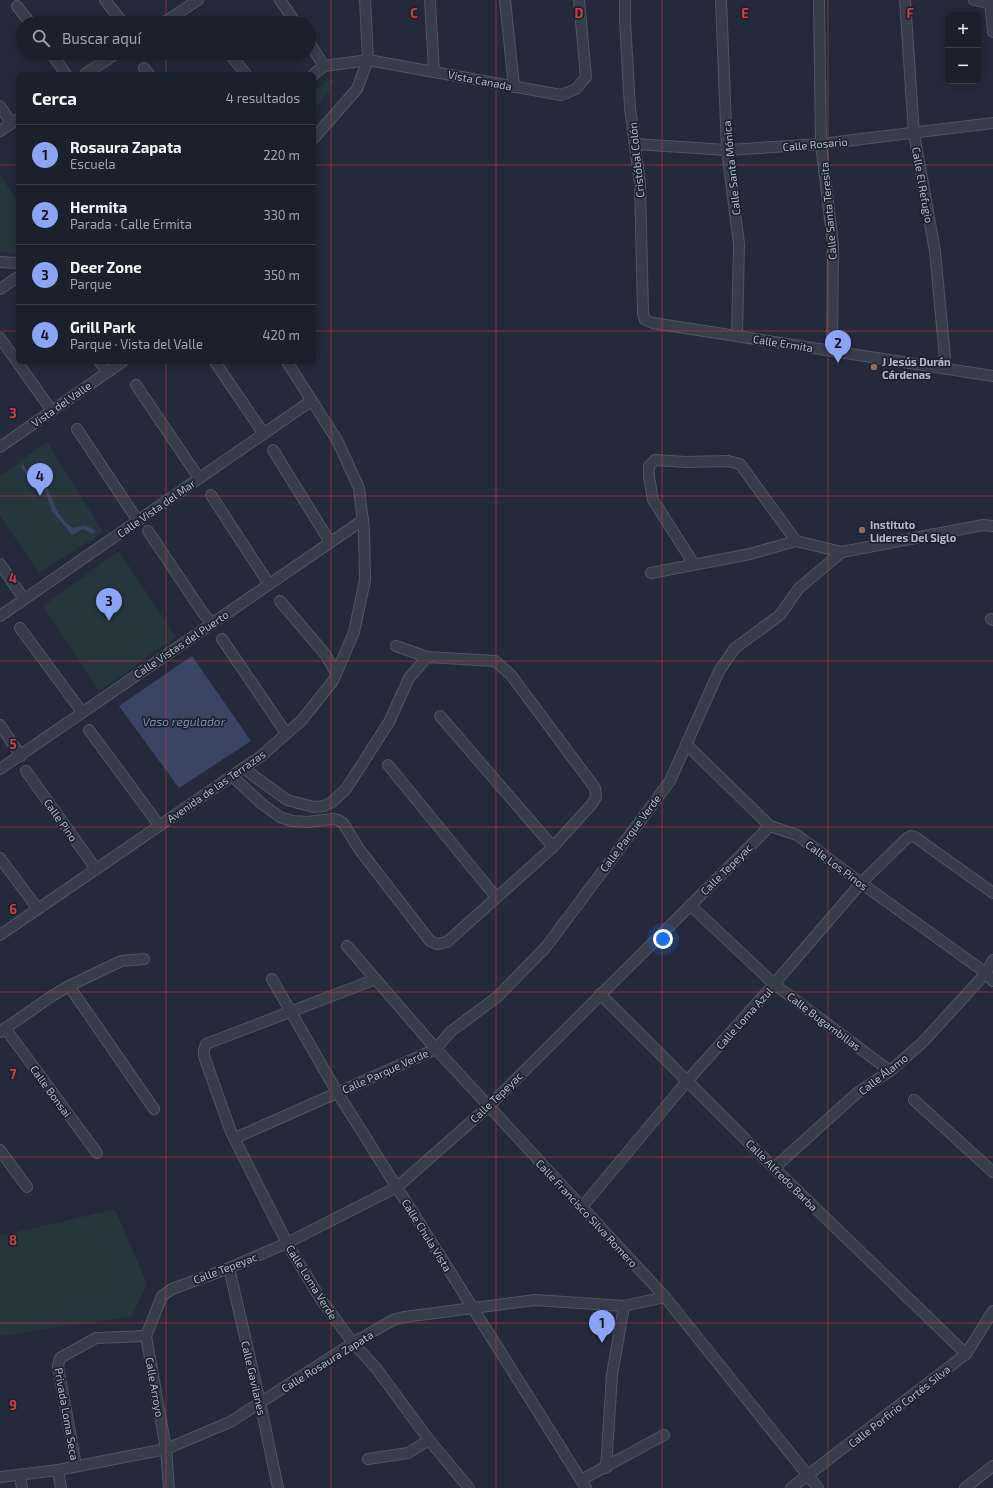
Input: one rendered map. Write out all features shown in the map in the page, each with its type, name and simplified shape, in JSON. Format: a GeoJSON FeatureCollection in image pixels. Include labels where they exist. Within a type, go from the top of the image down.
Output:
{"type":"FeatureCollection","features":[{"type":"Feature","properties":{"kind":"street"},"geometry":{"type":"LineString","coordinates":[[105,0],[118,16]]}},
{"type":"Feature","properties":{"kind":"street"},"geometry":{"type":"LineString","coordinates":[[174,16],[198,0]]}},
{"type":"Feature","properties":{"kind":"street"},"geometry":{"type":"LineString","coordinates":[[280,0],[291,16]]}},
{"type":"Feature","properties":{"kind":"street"},"geometry":{"type":"LineString","coordinates":[[316,136],[357,89],[368,60],[365,0]]}},
{"type":"Feature","properties":{"kind":"street"},"geometry":{"type":"LineString","coordinates":[[430,0],[434,72]]}},
{"type":"Feature","properties":{"kind":"street"},"geometry":{"type":"LineString","coordinates":[[505,0],[514,87]]}},
{"type":"Feature","properties":{"kind":"street","name":"Vista Canada"},"geometry":{"type":"LineString","coordinates":[[324,66],[368,60],[561,95],[576,89],[586,77],[579,0]]}},
{"type":"Feature","properties":{"kind":"street","name":"Cristóbal Colón"},"geometry":{"type":"LineString","coordinates":[[625,0],[630,108],[640,184],[643,313],[645,320]]}},
{"type":"Feature","properties":{"kind":"street","name":"Calle Santa Mónica"},"geometry":{"type":"LineString","coordinates":[[721,0],[727,150],[739,244],[737,336]]}},
{"type":"Feature","properties":{"kind":"street","name":"Calle Santa Teresita"},"geometry":{"type":"LineString","coordinates":[[819,0],[821,144],[833,244],[832,351]]}},
{"type":"Feature","properties":{"kind":"street","name":"Calle El Refugio"},"geometry":{"type":"LineString","coordinates":[[905,0],[914,134],[935,251],[946,369]]}},
{"type":"Feature","properties":{"kind":"street"},"geometry":{"type":"LineString","coordinates":[[974,0],[991,2],[993,32]]}},
{"type":"Feature","properties":{"kind":"street"},"geometry":{"type":"LineString","coordinates":[[17,6],[25,16]]}},
{"type":"Feature","properties":{"kind":"street"},"geometry":{"type":"LineString","coordinates":[[316,53],[324,66],[316,72]]}},
{"type":"Feature","properties":{"kind":"street"},"geometry":{"type":"LineString","coordinates":[[56,60],[65,72]]}},
{"type":"Feature","properties":{"kind":"street"},"geometry":{"type":"LineString","coordinates":[[88,72],[106,60]]}},
{"type":"Feature","properties":{"kind":"street"},"geometry":{"type":"LineString","coordinates":[[234,60],[244,72]]}},
{"type":"Feature","properties":{"kind":"street"},"geometry":{"type":"LineString","coordinates":[[0,106],[15,121],[0,131]]}},
{"type":"Feature","properties":{"kind":"street","name":"Calle Rosario"},"geometry":{"type":"LineString","coordinates":[[635,144],[727,150],[821,144],[914,134],[993,123]]}},
{"type":"Feature","properties":{"kind":"street"},"geometry":{"type":"LineString","coordinates":[[0,262],[16,263]]}},
{"type":"Feature","properties":{"kind":"street"},"geometry":{"type":"LineString","coordinates":[[0,289],[16,277]]}},
{"type":"Feature","properties":{"kind":"street","name":"Calle Ermita"},"geometry":{"type":"LineString","coordinates":[[645,320],[652,323],[993,376]]}},
{"type":"Feature","properties":{"kind":"street"},"geometry":{"type":"LineString","coordinates":[[0,338],[16,360]]}},
{"type":"Feature","properties":{"kind":"street"},"geometry":{"type":"LineString","coordinates":[[19,364],[52,411]]}},
{"type":"Feature","properties":{"kind":"street"},"geometry":{"type":"LineString","coordinates":[[101,364],[107,372]]}},
{"type":"Feature","properties":{"kind":"street","name":"Vista del Valle"},"geometry":{"type":"LineString","coordinates":[[0,447],[119,364]]}},
{"type":"Feature","properties":{"kind":"street"},"geometry":{"type":"LineString","coordinates":[[216,364],[264,434]]}},
{"type":"Feature","properties":{"kind":"street","name":"Avenida de las Terrazas"},"geometry":{"type":"LineString","coordinates":[[0,935],[261,756],[302,720],[332,681],[354,632],[365,580],[363,520],[360,488],[337,440],[288,364]]}},
{"type":"Feature","properties":{"kind":"street"},"geometry":{"type":"LineString","coordinates":[[136,385],[199,478]]}},
{"type":"Feature","properties":{"kind":"street","name":"Calle Vista del Mar"},"geometry":{"type":"LineString","coordinates":[[0,616],[311,401]]}},
{"type":"Feature","properties":{"kind":"street"},"geometry":{"type":"LineString","coordinates":[[77,430],[138,521]]}},
{"type":"Feature","properties":{"kind":"street"},"geometry":{"type":"LineString","coordinates":[[273,450],[330,542]]}},
{"type":"Feature","properties":{"kind":"street"},"geometry":{"type":"LineString","coordinates":[[694,564],[653,500],[649,477],[649,466],[655,460],[686,462],[728,461],[740,464],[796,541]]}},
{"type":"Feature","properties":{"kind":"street"},"geometry":{"type":"LineString","coordinates":[[211,495],[269,584]]}},
{"type":"Feature","properties":{"kind":"street","name":"Calle Vistas del Puerto"},"geometry":{"type":"LineString","coordinates":[[0,769],[363,520]]}},
{"type":"Feature","properties":{"kind":"street","name":"Calle Parque Verde"},"geometry":{"type":"LineString","coordinates":[[235,1138],[436,1049],[450,1032],[497,998],[546,947],[670,781],[719,671],[735,648],[780,615],[799,588],[842,552],[983,525],[993,526]]}},
{"type":"Feature","properties":{"kind":"street"},"geometry":{"type":"LineString","coordinates":[[148,531],[203,613],[212,623]]}},
{"type":"Feature","properties":{"kind":"street"},"geometry":{"type":"LineString","coordinates":[[651,573],[750,554],[796,541],[842,552]]}},
{"type":"Feature","properties":{"kind":"street"},"geometry":{"type":"LineString","coordinates":[[0,564],[24,599]]}},
{"type":"Feature","properties":{"kind":"street"},"geometry":{"type":"LineString","coordinates":[[280,601],[325,654],[336,673]]}},
{"type":"Feature","properties":{"kind":"street"},"geometry":{"type":"LineString","coordinates":[[20,628],[82,712]]}},
{"type":"Feature","properties":{"kind":"street"},"geometry":{"type":"LineString","coordinates":[[222,639],[286,733]]}},
{"type":"Feature","properties":{"kind":"street"},"geometry":{"type":"LineString","coordinates":[[232,776],[262,804],[280,817],[292,821],[307,822],[333,819],[343,823],[359,849],[430,941],[437,944],[447,942],[553,847],[592,804],[596,797],[595,788],[511,675],[495,661],[427,657],[396,646]]}},
{"type":"Feature","properties":{"kind":"street"},"geometry":{"type":"LineString","coordinates":[[243,768],[287,800],[305,806],[314,807],[324,806],[332,802],[346,789],[389,722],[409,678],[427,657]]}},
{"type":"Feature","properties":{"kind":"street"},"geometry":{"type":"LineString","coordinates":[[440,716],[553,847]]}},
{"type":"Feature","properties":{"kind":"street"},"geometry":{"type":"LineString","coordinates":[[0,725],[21,756]]}},
{"type":"Feature","properties":{"kind":"street"},"geometry":{"type":"LineString","coordinates":[[90,730],[159,825]]}},
{"type":"Feature","properties":{"kind":"street","name":"Calle Los Pinos"},"geometry":{"type":"LineString","coordinates":[[686,744],[770,826],[797,835],[986,973],[993,981]]}},
{"type":"Feature","properties":{"kind":"street"},"geometry":{"type":"LineString","coordinates":[[388,765],[496,897]]}},
{"type":"Feature","properties":{"kind":"street","name":"Calle Pino"},"geometry":{"type":"LineString","coordinates":[[26,771],[96,869]]}},
{"type":"Feature","properties":{"kind":"street","name":"Calle Tepeyac"},"geometry":{"type":"LineString","coordinates":[[146,1336],[162,1296],[167,1291],[229,1268],[287,1243],[397,1187],[489,1106],[770,826]]}},
{"type":"Feature","properties":{"kind":"street","name":"Calle Loma Azul"},"geometry":{"type":"LineString","coordinates":[[582,1207],[688,1080],[774,984],[861,883],[907,838],[912,836],[915,837],[993,894]]}},
{"type":"Feature","properties":{"kind":"street"},"geometry":{"type":"LineString","coordinates":[[0,858],[38,909]]}},
{"type":"Feature","properties":{"kind":"street","name":"Calle Bugambilias"},"geometry":{"type":"LineString","coordinates":[[690,906],[774,984],[890,1070]]}},
{"type":"Feature","properties":{"kind":"street","name":"Calle Francisco Silva Romero"},"geometry":{"type":"LineString","coordinates":[[347,946],[436,1049],[665,1297],[818,1488]]}},
{"type":"Feature","properties":{"kind":"street"},"geometry":{"type":"LineString","coordinates":[[3,1030],[69,986],[121,961],[144,959]]}},
{"type":"Feature","properties":{"kind":"street"},"geometry":{"type":"LineString","coordinates":[[986,973],[993,960]]}},
{"type":"Feature","properties":{"kind":"street","name":"Calle Álamo"},"geometry":{"type":"LineString","coordinates":[[774,1168],[857,1093],[890,1070],[923,1042],[986,973]]}},
{"type":"Feature","properties":{"kind":"street","name":"Calle Chula Vista"},"geometry":{"type":"LineString","coordinates":[[272,979],[337,1092],[584,1484]]}},
{"type":"Feature","properties":{"kind":"street"},"geometry":{"type":"LineString","coordinates":[[290,1011],[376,979]]}},
{"type":"Feature","properties":{"kind":"street"},"geometry":{"type":"LineString","coordinates":[[69,986],[154,1109]]}},
{"type":"Feature","properties":{"kind":"street","name":"Calle Alfredo Barba"},"geometry":{"type":"LineString","coordinates":[[600,994],[688,1080],[774,1168],[966,1354]]}},
{"type":"Feature","properties":{"kind":"street","name":"Calle Loma Verde"},"geometry":{"type":"LineString","coordinates":[[290,1011],[206,1044],[204,1056],[231,1132],[287,1243],[320,1298],[353,1343],[376,1368],[429,1440],[469,1488]]}},
{"type":"Feature","properties":{"kind":"street","name":"Calle Bonsai"},"geometry":{"type":"LineString","coordinates":[[3,1030],[96,1153]]}},
{"type":"Feature","properties":{"kind":"street"},"geometry":{"type":"LineString","coordinates":[[914,1100],[993,1172]]}},
{"type":"Feature","properties":{"kind":"street"},"geometry":{"type":"LineString","coordinates":[[0,1150],[27,1187]]}},
{"type":"Feature","properties":{"kind":"street","name":"Calle Gavilanes"},"geometry":{"type":"LineString","coordinates":[[229,1268],[278,1488]]}},
{"type":"Feature","properties":{"kind":"street","name":"Calle Rosaura Zapata"},"geometry":{"type":"LineString","coordinates":[[0,1477],[58,1470],[166,1450],[230,1422],[353,1343],[382,1326],[399,1319],[472,1307],[535,1300],[624,1306],[665,1297]]}},
{"type":"Feature","properties":{"kind":"street"},"geometry":{"type":"LineString","coordinates":[[606,1468],[612,1375],[624,1306]]}},
{"type":"Feature","properties":{"kind":"street","name":"Calle Porfirio Cortés Silva"},"geometry":{"type":"LineString","coordinates":[[791,1488],[966,1354],[993,1310]]}},
{"type":"Feature","properties":{"kind":"street","name":"Calle Arroyo"},"geometry":{"type":"LineString","coordinates":[[146,1336],[166,1450],[169,1488]]}},
{"type":"Feature","properties":{"kind":"street","name":"Privada Loma Seca"},"geometry":{"type":"LineString","coordinates":[[76,1466],[58,1366],[60,1358],[96,1338],[146,1336]]}},
{"type":"Feature","properties":{"kind":"street"},"geometry":{"type":"LineString","coordinates":[[584,1484],[606,1468],[664,1436]]}},
{"type":"Feature","properties":{"kind":"street"},"geometry":{"type":"LineString","coordinates":[[368,1459],[408,1453],[429,1440]]}},
{"type":"Feature","properties":{"kind":"street"},"geometry":{"type":"LineString","coordinates":[[965,1488],[993,1466]]}},
{"type":"Feature","properties":{"kind":"street"},"geometry":{"type":"LineString","coordinates":[[58,1470],[61,1488]]}},
{"type":"Feature","properties":{"kind":"street"},"geometry":{"type":"LineString","coordinates":[[20,1475],[22,1488]]}},
{"type":"Feature","properties":{"kind":"shaded area"},"geometry":{"type":"Polygon","coordinates":[[[331,78],[335,82],[316,107],[316,89],[331,78]]]}},
{"type":"Feature","properties":{"kind":"shaded area"},"geometry":{"type":"Polygon","coordinates":[[[0,175],[16,199],[16,254],[0,252],[0,175]]]}},
{"type":"Feature","properties":{"kind":"shaded area"},"geometry":{"type":"Polygon","coordinates":[[[47,442],[103,532],[39,573],[0,516],[0,476],[47,442]]]}},
{"type":"Feature","properties":{"kind":"shaded area"},"geometry":{"type":"Polygon","coordinates":[[[119,551],[176,637],[99,691],[43,606],[119,551]]]}},
{"type":"Feature","properties":{"kind":"shaded area"},"geometry":{"type":"Polygon","coordinates":[[[115,1209],[147,1284],[132,1316],[0,1336],[0,1236],[115,1209]]]}},
{"type":"Feature","properties":{"kind":"water"},"geometry":{"type":"Polygon","coordinates":[[[23,464],[29,475],[48,489],[56,509],[65,522],[73,528],[85,525],[96,531],[93,534],[83,529],[72,535],[52,511],[45,490],[27,476],[21,466],[23,464]]]}},
{"type":"Feature","properties":{"kind":"water","name":"Vaso regulador"},"geometry":{"type":"Polygon","coordinates":[[[192,656],[251,741],[179,788],[119,706],[192,656]]]}},
{"type":"Feature","properties":{"kind":"place","name":"Hermita"},"geometry":{"type":"Point","coordinates":[838,363]}},
{"type":"Feature","properties":{"kind":"place","name":"J Jesús Durán Cárdenas"},"geometry":{"type":"Point","coordinates":[874,367]}},
{"type":"Feature","properties":{"kind":"place","name":"Grill Park"},"geometry":{"type":"Point","coordinates":[40,496]}},
{"type":"Feature","properties":{"kind":"place","name":"Instituto Lideres Del Siglo"},"geometry":{"type":"Point","coordinates":[862,530]}},
{"type":"Feature","properties":{"kind":"place","name":"Deer Zone"},"geometry":{"type":"Point","coordinates":[109,621]}},
{"type":"Feature","properties":{"kind":"place","name":"Rosaura Zapata"},"geometry":{"type":"Point","coordinates":[602,1343]}}]}
